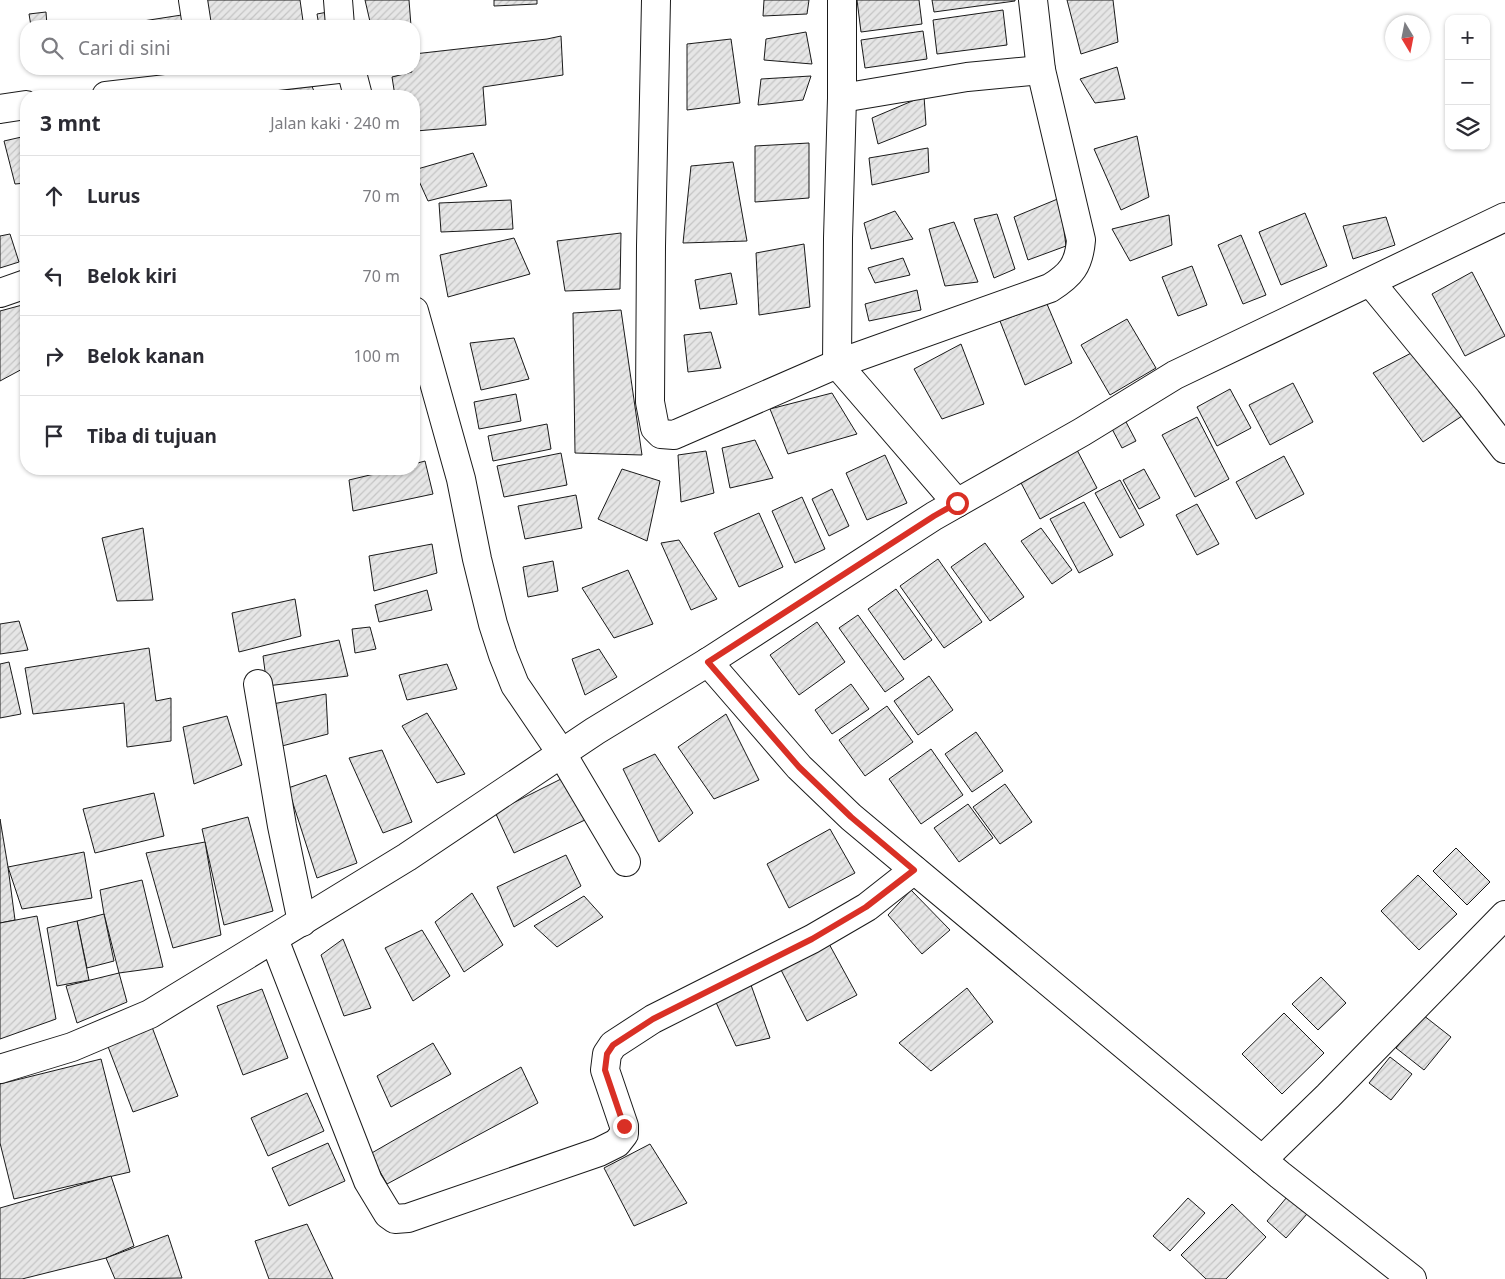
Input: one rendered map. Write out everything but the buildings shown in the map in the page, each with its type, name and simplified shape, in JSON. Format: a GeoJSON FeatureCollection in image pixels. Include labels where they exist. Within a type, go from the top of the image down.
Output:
{"type":"FeatureCollection","features":[{"type":"Feature","properties":{"kind":"street"},"geometry":{"type":"LineString","coordinates":[[192,0],[196,20]]}},
{"type":"Feature","properties":{"kind":"street"},"geometry":{"type":"LineString","coordinates":[[338,0],[340,20]]}},
{"type":"Feature","properties":{"kind":"street"},"geometry":{"type":"LineString","coordinates":[[656,0],[650,402],[655,428],[661,434],[674,435],[837,364],[1050,288],[1064,279],[1074,269],[1080,255],[1081,240],[1041,70],[1033,0]]}},
{"type":"Feature","properties":{"kind":"street"},"geometry":{"type":"LineString","coordinates":[[842,0],[837,364],[957,503]]}},
{"type":"Feature","properties":{"kind":"street"},"geometry":{"type":"LineString","coordinates":[[842,98],[967,77],[1041,70]]}},
{"type":"Feature","properties":{"kind":"street"},"geometry":{"type":"LineString","coordinates":[[138,90],[206,77],[239,75]]}},
{"type":"Feature","properties":{"kind":"street"},"geometry":{"type":"LineString","coordinates":[[353,75],[356,90]]}},
{"type":"Feature","properties":{"kind":"street"},"geometry":{"type":"LineString","coordinates":[[0,109],[20,107]]}},
{"type":"Feature","properties":{"kind":"street"},"geometry":{"type":"LineString","coordinates":[[0,1069],[22,1064],[72,1047],[150,1014],[407,857],[562,754],[934,516],[1082,432],[1176,375],[1505,217]]}},
{"type":"Feature","properties":{"kind":"street"},"geometry":{"type":"LineString","coordinates":[[1371,283],[1505,449]]}},
{"type":"Feature","properties":{"kind":"street"},"geometry":{"type":"LineString","coordinates":[[0,293],[20,286]]}},
{"type":"Feature","properties":{"kind":"street"},"geometry":{"type":"LineString","coordinates":[[420,332],[461,479],[477,559],[502,655],[515,685],[562,754],[626,862]]}},
{"type":"Feature","properties":{"kind":"street"},"geometry":{"type":"LineString","coordinates":[[708,662],[799,767],[851,817],[1262,1160],[1412,1279]]}},
{"type":"Feature","properties":{"kind":"street"},"geometry":{"type":"LineString","coordinates":[[258,684],[282,826],[302,922]]}},
{"type":"Feature","properties":{"kind":"street"},"geometry":{"type":"LineString","coordinates":[[274,939],[368,1180],[388,1214],[395,1219],[408,1218],[569,1164],[617,1143],[624,1134],[624,1126],[605,1070],[607,1054],[613,1045],[653,1019],[812,939],[866,907],[914,870]]}},
{"type":"Feature","properties":{"kind":"street"},"geometry":{"type":"LineString","coordinates":[[1262,1160],[1328,1096],[1505,915]]}},
{"type":"Feature","properties":{"kind":"route"},"geometry":{"type":"LineString","coordinates":[[624,1126],[605,1070],[607,1054],[613,1045],[653,1019],[812,939],[866,907],[914,870],[851,817],[799,767],[708,662],[957,503]]}}]}
